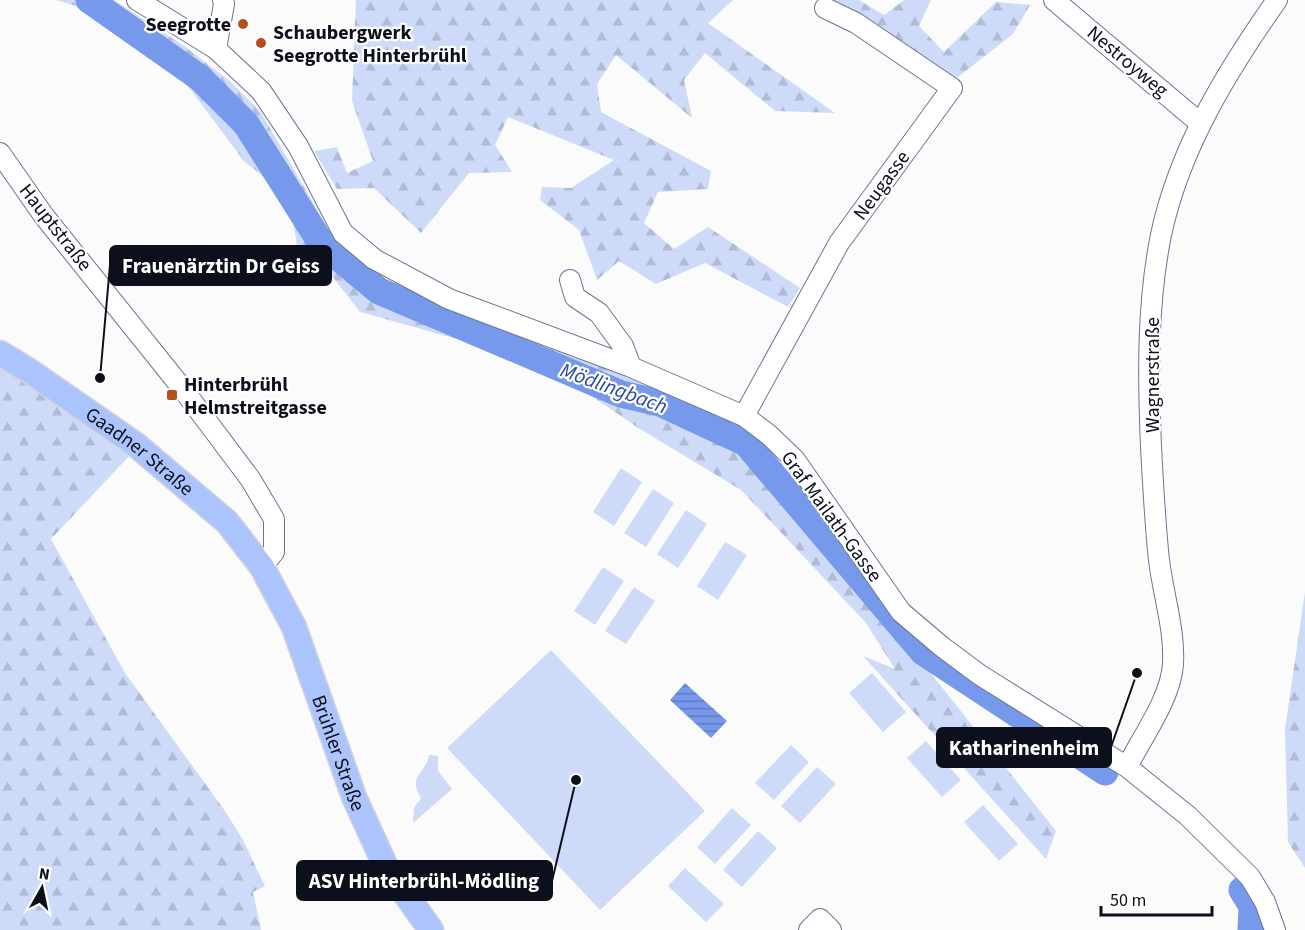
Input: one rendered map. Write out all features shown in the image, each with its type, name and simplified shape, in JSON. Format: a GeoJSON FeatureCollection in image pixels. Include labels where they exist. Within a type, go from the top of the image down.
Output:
{"type":"FeatureCollection","features":[{"type":"Feature","properties":{"kind":"main road","name":"Gaadner Straße"},"geometry":{"type":"LineString","coordinates":[[0,353],[135,444],[228,522],[262,567]]}},
{"type":"Feature","properties":{"kind":"main road","name":"Brühler Straße"},"geometry":{"type":"LineString","coordinates":[[262,567],[294,627],[354,796],[386,867],[431,930]]}},
{"type":"Feature","properties":{"kind":"street","name":"Graf Mailath-Gasse"},"geometry":{"type":"LineString","coordinates":[[137,0],[216,49],[261,91],[298,146],[343,233],[374,259],[449,299],[631,367],[744,416],[768,434],[795,460],[901,612],[980,675],[1127,767],[1188,816],[1250,877],[1265,902],[1275,930]]}},
{"type":"Feature","properties":{"kind":"street"},"geometry":{"type":"LineString","coordinates":[[216,49],[223,0]]}},
{"type":"Feature","properties":{"kind":"street","name":"Nestroyweg"},"geometry":{"type":"LineString","coordinates":[[1054,0],[1201,124]]}},
{"type":"Feature","properties":{"kind":"street","name":"Wagnerstraße"},"geometry":{"type":"LineString","coordinates":[[1127,767],[1166,693],[1173,664],[1159,561],[1151,447],[1149,329],[1161,234],[1176,182],[1201,124],[1240,52],[1277,0]]}},
{"type":"Feature","properties":{"kind":"street","name":"Neugasse"},"geometry":{"type":"LineString","coordinates":[[744,416],[839,243],[951,88],[856,23],[825,8]]}},
{"type":"Feature","properties":{"kind":"street","name":"Hauptstraße"},"geometry":{"type":"LineString","coordinates":[[0,153],[44,216],[160,360],[251,480],[274,519],[274,552],[262,567]]}},
{"type":"Feature","properties":{"kind":"street"},"geometry":{"type":"LineString","coordinates":[[570,280],[575,297],[599,313],[623,346],[631,367]]}},
{"type":"Feature","properties":{"kind":"street"},"geometry":{"type":"LineString","coordinates":[[809,930],[820,919],[831,930]]}},
{"type":"Feature","properties":{"kind":"green space"},"geometry":{"type":"Polygon","coordinates":[[[56,0],[114,0],[184,46],[231,82],[260,111],[329,230],[367,270],[434,303],[669,393],[765,445],[910,647],[1056,831],[1046,859],[863,656],[895,669],[866,623],[741,490],[640,429],[572,383],[457,339],[360,312],[328,271],[297,246],[289,197],[244,161],[178,73],[76,6],[56,0]]]}},
{"type":"Feature","properties":{"kind":"green space"},"geometry":{"type":"Polygon","coordinates":[[[356,0],[733,0],[708,23],[835,113],[775,111],[705,53],[684,80],[692,118],[616,55],[597,84],[601,112],[711,171],[708,189],[658,192],[644,223],[674,249],[708,227],[800,288],[788,307],[705,263],[656,284],[619,261],[597,280],[579,230],[540,200],[542,187],[571,188],[614,160],[508,117],[495,145],[512,172],[469,173],[421,233],[374,188],[337,189],[314,151],[337,147],[347,173],[373,161],[352,101],[356,0]]]}},
{"type":"Feature","properties":{"kind":"green space"},"geometry":{"type":"Polygon","coordinates":[[[830,0],[859,0],[884,15],[904,0],[931,0],[919,26],[944,52],[996,2],[1030,5],[1013,34],[954,80],[830,0]]]}},
{"type":"Feature","properties":{"kind":"green space"},"geometry":{"type":"Polygon","coordinates":[[[0,364],[132,453],[51,539],[125,673],[225,811],[243,840],[265,886],[253,892],[261,930],[0,930],[0,364]]]}},
{"type":"Feature","properties":{"kind":"green space"},"geometry":{"type":"Polygon","coordinates":[[[621,468],[642,482],[614,526],[593,512],[621,468]]]}},
{"type":"Feature","properties":{"kind":"green space"},"geometry":{"type":"Polygon","coordinates":[[[653,489],[674,503],[646,547],[624,533],[653,489]]]}},
{"type":"Feature","properties":{"kind":"green space"},"geometry":{"type":"Polygon","coordinates":[[[686,510],[707,524],[678,568],[657,554],[686,510]]]}},
{"type":"Feature","properties":{"kind":"green space"},"geometry":{"type":"Polygon","coordinates":[[[725,542],[747,555],[718,600],[697,586],[725,542]]]}},
{"type":"Feature","properties":{"kind":"green space"},"geometry":{"type":"Polygon","coordinates":[[[603,567],[624,581],[595,625],[574,611],[603,567]]]}},
{"type":"Feature","properties":{"kind":"green space"},"geometry":{"type":"Polygon","coordinates":[[[634,587],[655,601],[626,644],[605,631],[634,587]]]}},
{"type":"Feature","properties":{"kind":"green space"},"geometry":{"type":"Polygon","coordinates":[[[1305,592],[1305,868],[1288,842],[1285,729],[1305,592]]]}},
{"type":"Feature","properties":{"kind":"green space"},"geometry":{"type":"Polygon","coordinates":[[[551,650],[705,811],[600,910],[447,748],[551,650]]]}},
{"type":"Feature","properties":{"kind":"green space"},"geometry":{"type":"Polygon","coordinates":[[[872,673],[906,712],[883,732],[849,693],[872,673]]]}},
{"type":"Feature","properties":{"kind":"green space"},"geometry":{"type":"Polygon","coordinates":[[[926,741],[961,780],[942,797],[907,758],[926,741]]]}},
{"type":"Feature","properties":{"kind":"green space"},"geometry":{"type":"Polygon","coordinates":[[[791,745],[809,762],[774,800],[755,783],[791,745]]]}},
{"type":"Feature","properties":{"kind":"green space"},"geometry":{"type":"Polygon","coordinates":[[[429,755],[438,756],[438,771],[452,789],[413,823],[414,808],[421,798],[417,790],[416,779],[429,755]]]}},
{"type":"Feature","properties":{"kind":"green space"},"geometry":{"type":"Polygon","coordinates":[[[817,767],[836,784],[800,823],[781,806],[817,767]]]}},
{"type":"Feature","properties":{"kind":"green space"},"geometry":{"type":"Polygon","coordinates":[[[983,805],[1018,844],[999,861],[964,822],[983,805]]]}},
{"type":"Feature","properties":{"kind":"green space"},"geometry":{"type":"Polygon","coordinates":[[[732,808],[751,825],[715,864],[697,847],[732,808]]]}},
{"type":"Feature","properties":{"kind":"green space"},"geometry":{"type":"Polygon","coordinates":[[[758,831],[777,848],[742,887],[723,870],[758,831]]]}},
{"type":"Feature","properties":{"kind":"green space"},"geometry":{"type":"Polygon","coordinates":[[[685,868],[724,904],[706,922],[668,886],[685,868]]]}},
{"type":"Feature","properties":{"kind":"water"},"geometry":{"type":"Polygon","coordinates":[[[685,683],[727,721],[711,738],[670,700],[685,683]]]}},
{"type":"Feature","properties":{"kind":"waterway","name":"Mödlingbach"},"geometry":{"type":"LineString","coordinates":[[89,0],[200,78],[246,124],[321,243],[379,291],[621,394],[660,403],[746,443],[923,652],[1105,772]]}},
{"type":"Feature","properties":{"kind":"waterway","name":"Mödlingbach"},"geometry":{"type":"LineString","coordinates":[[1242,890],[1252,906],[1251,930]]}},
{"type":"Feature","properties":{"kind":"place","name":"Seegrotte"},"geometry":{"type":"Point","coordinates":[243,24]}},
{"type":"Feature","properties":{"kind":"place","name":"Schaubergwerk Seegrotte Hinterbrühl"},"geometry":{"type":"Point","coordinates":[261,43]}},
{"type":"Feature","properties":{"kind":"place","name":"Frauenärztin Dr Geiss"},"geometry":{"type":"Point","coordinates":[100,378]}},
{"type":"Feature","properties":{"kind":"place","name":"Hinterbrühl Helmstreitgasse"},"geometry":{"type":"Point","coordinates":[172,395]}},
{"type":"Feature","properties":{"kind":"place","name":"Katharinenheim"},"geometry":{"type":"Point","coordinates":[1137,673]}},
{"type":"Feature","properties":{"kind":"place","name":"ASV Hinterbrühl-Mödling"},"geometry":{"type":"Point","coordinates":[576,780]}}]}
